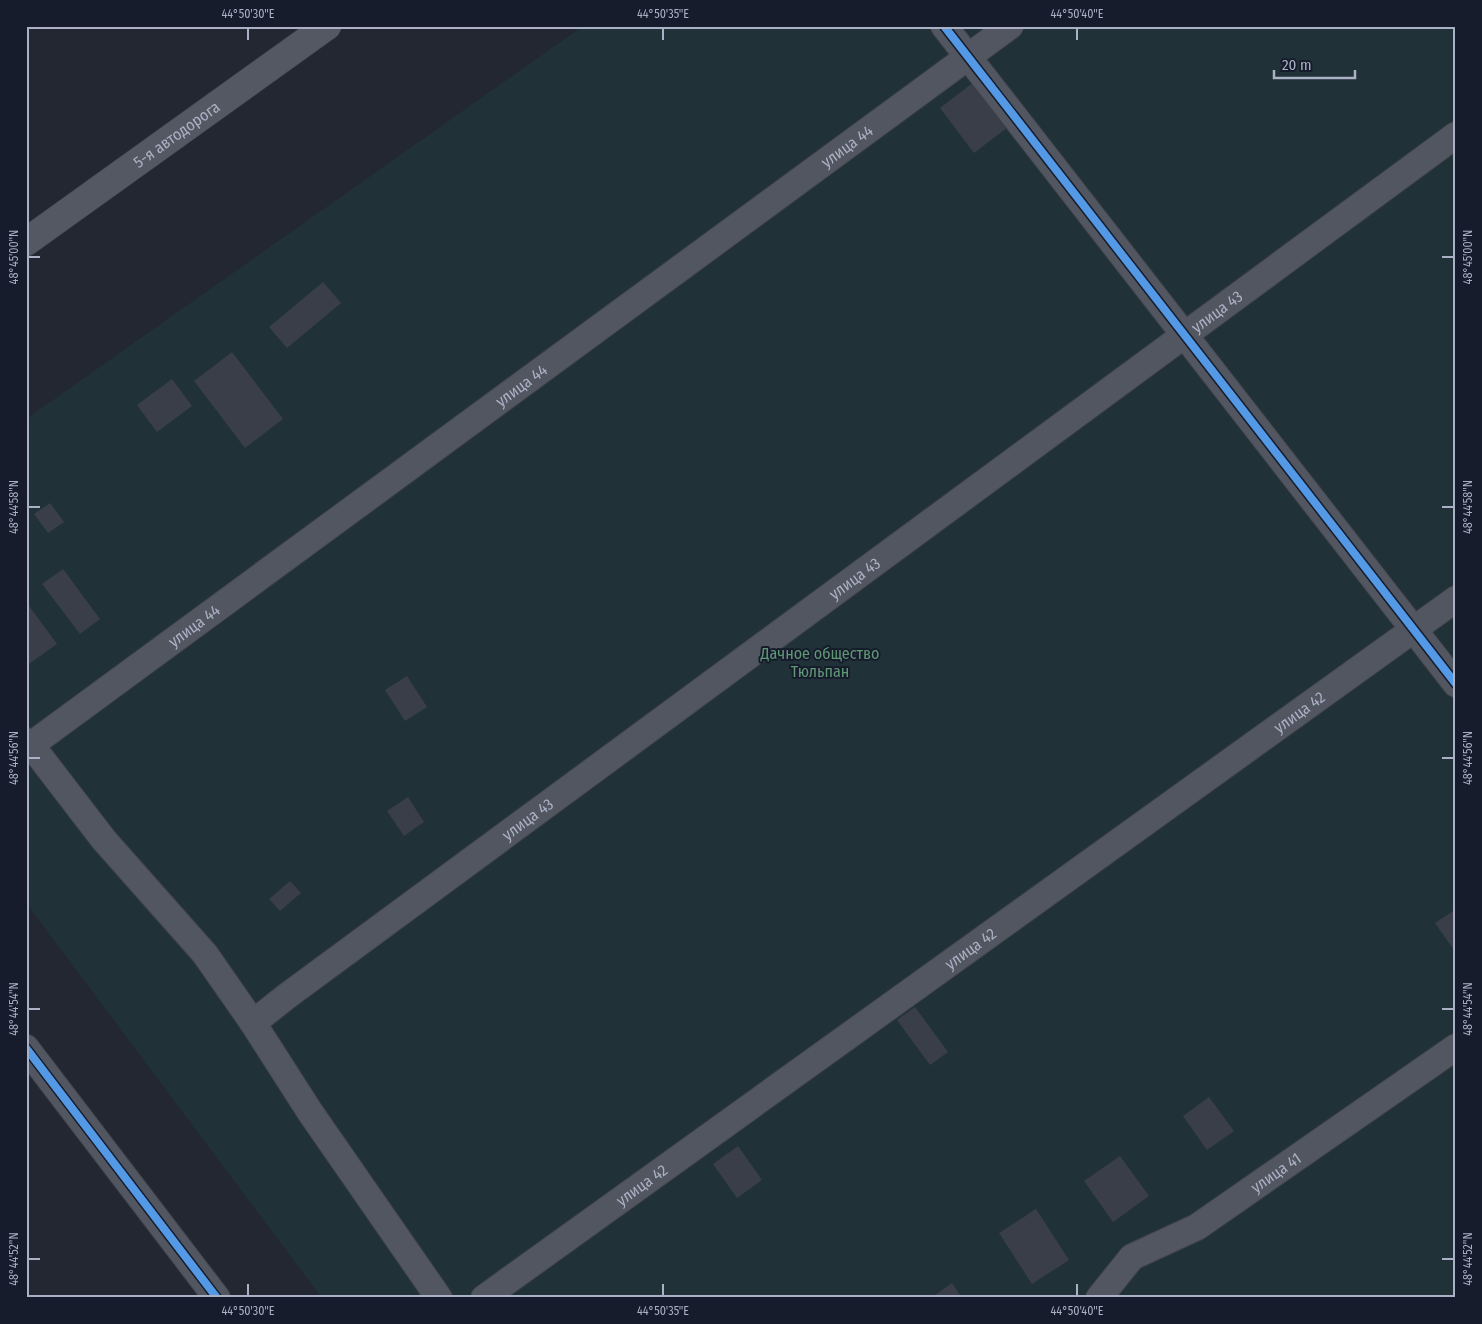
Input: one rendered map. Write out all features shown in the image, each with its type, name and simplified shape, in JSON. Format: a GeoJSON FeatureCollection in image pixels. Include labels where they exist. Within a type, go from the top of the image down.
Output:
{"type":"FeatureCollection","features":[{"type":"Feature","properties":{"kind":"main road","name":"5-я автодорога"},"geometry":{"type":"LineString","coordinates":[[26,242],[327,26]]}},
{"type":"Feature","properties":{"kind":"street"},"geometry":{"type":"LineString","coordinates":[[944,26],[1456,684]]}},
{"type":"Feature","properties":{"kind":"street","name":"улица 44"},"geometry":{"type":"LineString","coordinates":[[29,743],[1010,26]]}},
{"type":"Feature","properties":{"kind":"street","name":"улица 43"},"geometry":{"type":"LineString","coordinates":[[253,1023],[311,978],[1456,135]]}},
{"type":"Feature","properties":{"kind":"street","name":"улица 42"},"geometry":{"type":"LineString","coordinates":[[484,1298],[1456,599]]}},
{"type":"Feature","properties":{"kind":"street"},"geometry":{"type":"LineString","coordinates":[[29,743],[104,840],[205,954],[253,1023],[310,1112],[439,1298]]}},
{"type":"Feature","properties":{"kind":"street","name":"улица 41"},"geometry":{"type":"LineString","coordinates":[[1100,1298],[1132,1257],[1197,1226],[1456,1047]]}},
{"type":"Feature","properties":{"kind":"street"},"geometry":{"type":"LineString","coordinates":[[26,1048],[216,1298]]}},
{"type":"Feature","properties":{"kind":"green space","name":"Дачное общество Тюльпан"},"geometry":{"type":"Polygon","coordinates":[[[583,26],[1456,26],[1456,1298],[322,1298],[26,903],[26,419],[583,26]]]}},
{"type":"Feature","properties":{"kind":"building"},"geometry":{"type":"Polygon","coordinates":[[[974,82],[1008,127],[974,153],[940,108],[974,82]]]}},
{"type":"Feature","properties":{"kind":"building"},"geometry":{"type":"Polygon","coordinates":[[[323,282],[341,303],[287,348],[269,327],[323,282]]]}},
{"type":"Feature","properties":{"kind":"building"},"geometry":{"type":"Polygon","coordinates":[[[232,352],[283,419],[245,448],[194,381],[232,352]]]}},
{"type":"Feature","properties":{"kind":"building"},"geometry":{"type":"Polygon","coordinates":[[[172,379],[192,406],[157,432],[137,405],[172,379]]]}},
{"type":"Feature","properties":{"kind":"building"},"geometry":{"type":"Polygon","coordinates":[[[50,503],[64,522],[48,533],[34,514],[50,503]]]}},
{"type":"Feature","properties":{"kind":"building"},"geometry":{"type":"Polygon","coordinates":[[[63,569],[100,619],[80,634],[42,584],[63,569]]]}},
{"type":"Feature","properties":{"kind":"building"},"geometry":{"type":"Polygon","coordinates":[[[26,602],[57,644],[26,666],[26,602]]]}},
{"type":"Feature","properties":{"kind":"building"},"geometry":{"type":"Polygon","coordinates":[[[407,676],[427,707],[405,721],[385,690],[407,676]]]}},
{"type":"Feature","properties":{"kind":"building"},"geometry":{"type":"Polygon","coordinates":[[[408,797],[424,822],[404,836],[387,811],[408,797]]]}},
{"type":"Feature","properties":{"kind":"building"},"geometry":{"type":"Polygon","coordinates":[[[290,881],[301,893],[280,911],[269,899],[290,881]]]}},
{"type":"Feature","properties":{"kind":"building"},"geometry":{"type":"Polygon","coordinates":[[[1456,909],[1456,953],[1435,923],[1456,909]]]}},
{"type":"Feature","properties":{"kind":"building"},"geometry":{"type":"Polygon","coordinates":[[[915,1007],[948,1052],[930,1065],[897,1020],[915,1007]]]}},
{"type":"Feature","properties":{"kind":"building"},"geometry":{"type":"Polygon","coordinates":[[[1209,1097],[1234,1131],[1207,1150],[1183,1116],[1209,1097]]]}},
{"type":"Feature","properties":{"kind":"building"},"geometry":{"type":"Polygon","coordinates":[[[738,1146],[762,1180],[737,1198],[713,1164],[738,1146]]]}},
{"type":"Feature","properties":{"kind":"building"},"geometry":{"type":"Polygon","coordinates":[[[1120,1156],[1149,1196],[1113,1222],[1084,1181],[1120,1156]]]}},
{"type":"Feature","properties":{"kind":"building"},"geometry":{"type":"Polygon","coordinates":[[[1036,1209],[1069,1260],[1032,1284],[999,1233],[1036,1209]]]}},
{"type":"Feature","properties":{"kind":"building"},"geometry":{"type":"Polygon","coordinates":[[[952,1283],[962,1298],[931,1298],[952,1283]]]}},
{"type":"Feature","properties":{"kind":"cycle path"},"geometry":{"type":"LineString","coordinates":[[944,26],[1456,684]]}},
{"type":"Feature","properties":{"kind":"cycle path"},"geometry":{"type":"LineString","coordinates":[[26,1048],[217,1298]]}}]}
